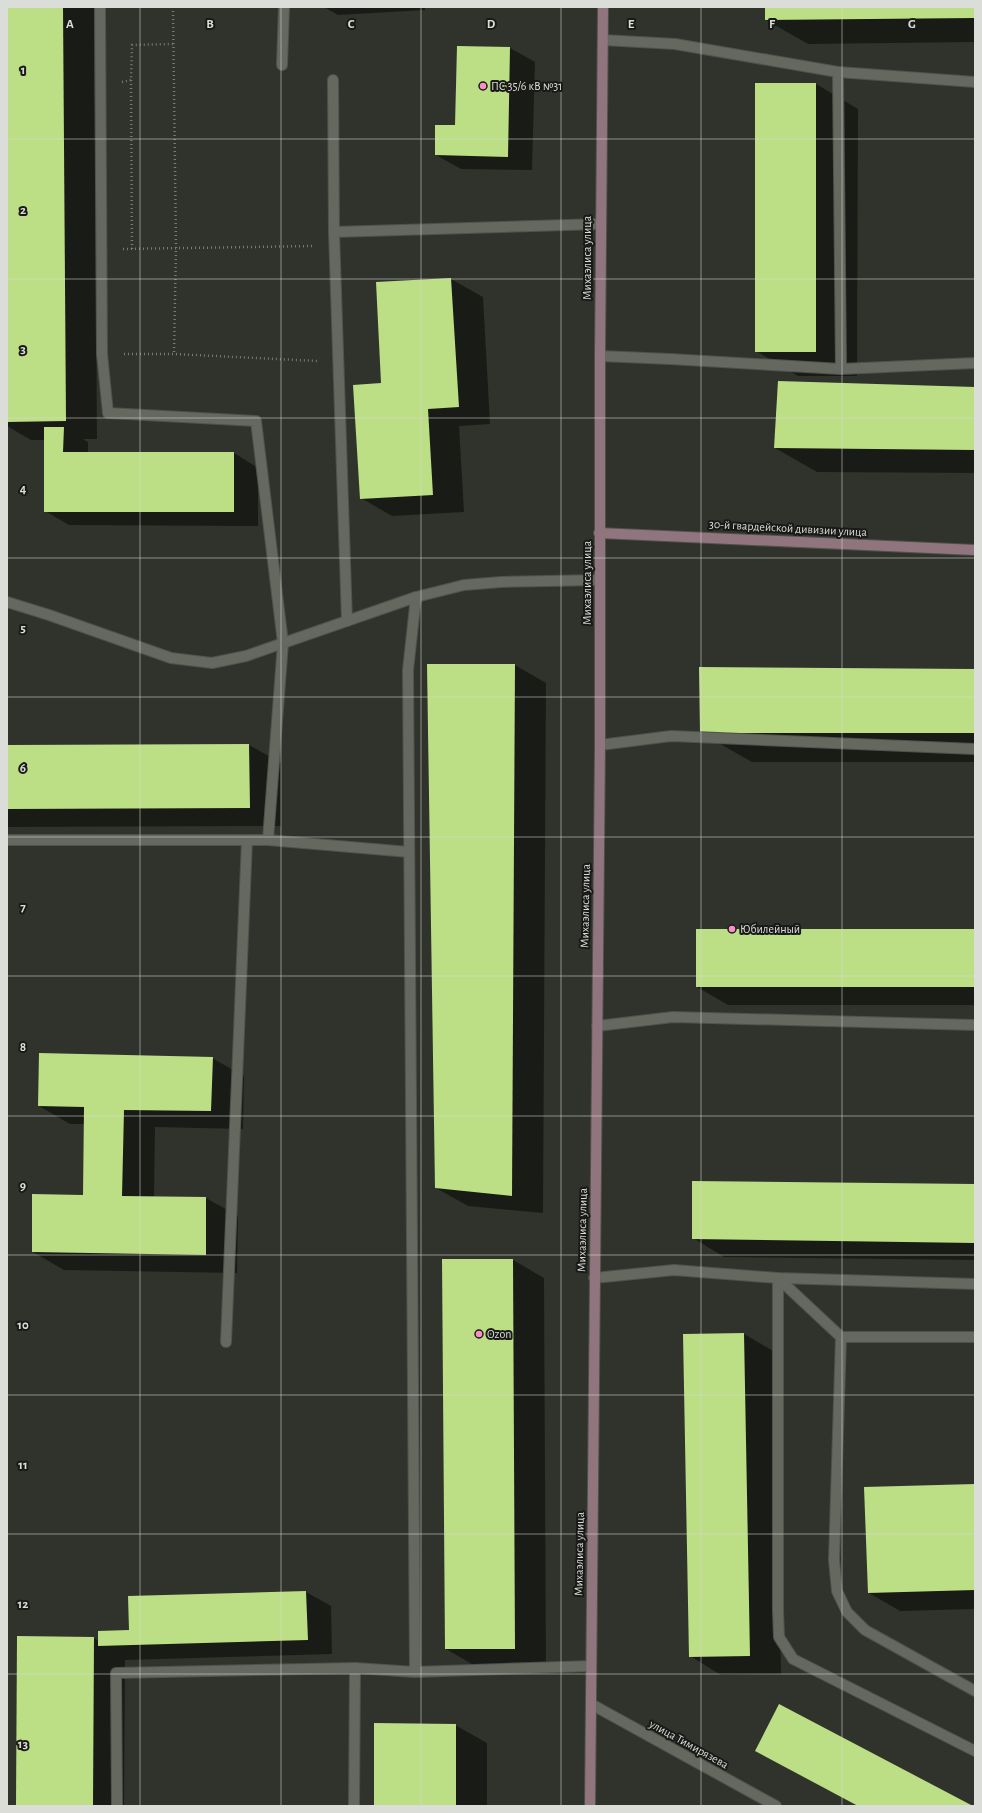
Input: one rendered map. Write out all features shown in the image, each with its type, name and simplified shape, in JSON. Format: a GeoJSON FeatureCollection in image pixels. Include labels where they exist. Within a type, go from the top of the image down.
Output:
{"type":"FeatureCollection","features":[{"type":"Feature","properties":{"kind":"street"},"geometry":{"type":"LineString","coordinates":[[100,7],[102,354],[108,413],[256,421],[283,643],[268,840]]}},
{"type":"Feature","properties":{"kind":"street"},"geometry":{"type":"LineString","coordinates":[[282,65],[284,7]]}},
{"type":"Feature","properties":{"kind":"street","name":"Михаэлиса улица"},"geometry":{"type":"LineString","coordinates":[[590,1806],[600,745],[599,533],[603,7]]}},
{"type":"Feature","properties":{"kind":"street"},"geometry":{"type":"LineString","coordinates":[[603,40],[676,44],[838,72],[975,82]]}},
{"type":"Feature","properties":{"kind":"street"},"geometry":{"type":"LineString","coordinates":[[838,72],[841,370]]}},
{"type":"Feature","properties":{"kind":"street"},"geometry":{"type":"LineString","coordinates":[[333,80],[334,232],[348,621]]}},
{"type":"Feature","properties":{"kind":"street"},"geometry":{"type":"LineString","coordinates":[[334,232],[601,224]]}},
{"type":"Feature","properties":{"kind":"street"},"geometry":{"type":"LineString","coordinates":[[600,356],[841,370],[975,363]]}},
{"type":"Feature","properties":{"kind":"street","name":"30-й гвардейской дивизии улица"},"geometry":{"type":"LineString","coordinates":[[599,533],[975,550]]}},
{"type":"Feature","properties":{"kind":"street"},"geometry":{"type":"LineString","coordinates":[[7,602],[50,615],[136,647],[171,658],[212,663],[246,656],[416,597],[464,585],[501,582],[599,580]]}},
{"type":"Feature","properties":{"kind":"street"},"geometry":{"type":"LineString","coordinates":[[416,597],[408,670],[416,1672]]}},
{"type":"Feature","properties":{"kind":"street"},"geometry":{"type":"LineString","coordinates":[[600,745],[671,736],[975,749]]}},
{"type":"Feature","properties":{"kind":"street"},"geometry":{"type":"LineString","coordinates":[[7,840],[268,840],[409,852]]}},
{"type":"Feature","properties":{"kind":"street"},"geometry":{"type":"LineString","coordinates":[[226,1342],[247,840]]}},
{"type":"Feature","properties":{"kind":"street"},"geometry":{"type":"LineString","coordinates":[[597,1026],[673,1017],[975,1025]]}},
{"type":"Feature","properties":{"kind":"street"},"geometry":{"type":"LineString","coordinates":[[594,1278],[674,1270],[778,1278],[975,1284]]}},
{"type":"Feature","properties":{"kind":"street"},"geometry":{"type":"LineString","coordinates":[[778,1278],[841,1337],[975,1337]]}},
{"type":"Feature","properties":{"kind":"street"},"geometry":{"type":"LineString","coordinates":[[778,1278],[779,1637],[793,1659],[975,1751]]}},
{"type":"Feature","properties":{"kind":"street"},"geometry":{"type":"LineString","coordinates":[[841,1337],[834,1560],[837,1592],[847,1612],[865,1630],[975,1691]]}},
{"type":"Feature","properties":{"kind":"street"},"geometry":{"type":"LineString","coordinates":[[117,1806],[116,1673],[355,1668],[416,1672],[591,1666]]}},
{"type":"Feature","properties":{"kind":"street"},"geometry":{"type":"LineString","coordinates":[[354,1806],[355,1668]]}},
{"type":"Feature","properties":{"kind":"street","name":"улица Тимирязева"},"geometry":{"type":"LineString","coordinates":[[591,1704],[776,1806]]}},
{"type":"Feature","properties":{"kind":"path"},"geometry":{"type":"LineString","coordinates":[[173,7],[176,247],[174,354]]}},
{"type":"Feature","properties":{"kind":"path"},"geometry":{"type":"LineString","coordinates":[[132,249],[132,45],[173,44]]}},
{"type":"Feature","properties":{"kind":"path"},"geometry":{"type":"LineString","coordinates":[[100,88],[131,80]]}},
{"type":"Feature","properties":{"kind":"path"},"geometry":{"type":"LineString","coordinates":[[101,250],[176,247],[335,246]]}},
{"type":"Feature","properties":{"kind":"path"},"geometry":{"type":"LineString","coordinates":[[102,354],[174,354],[338,362]]}},
{"type":"Feature","properties":{"kind":"building"},"geometry":{"type":"Polygon","coordinates":[[[7,7],[63,7],[66,421],[7,422],[7,7]]]}},
{"type":"Feature","properties":{"kind":"building"},"geometry":{"type":"Polygon","coordinates":[[[765,7],[975,7],[975,18],[765,20],[765,7]]]}},
{"type":"Feature","properties":{"kind":"building","name":"ПС 35/6 кВ №31"},"geometry":{"type":"Polygon","coordinates":[[[457,46],[510,47],[508,157],[435,155],[435,125],[455,125],[457,46]]]}},
{"type":"Feature","properties":{"kind":"building"},"geometry":{"type":"Polygon","coordinates":[[[755,83],[816,83],[816,352],[755,352],[755,83]]]}},
{"type":"Feature","properties":{"kind":"building"},"geometry":{"type":"Polygon","coordinates":[[[451,278],[459,407],[428,409],[433,495],[360,499],[353,385],[381,383],[376,282],[451,278]]]}},
{"type":"Feature","properties":{"kind":"building"},"geometry":{"type":"Polygon","coordinates":[[[778,381],[975,387],[975,450],[774,448],[778,381]]]}},
{"type":"Feature","properties":{"kind":"building"},"geometry":{"type":"Polygon","coordinates":[[[44,427],[64,427],[63,452],[234,452],[234,512],[44,512],[44,427]]]}},
{"type":"Feature","properties":{"kind":"building"},"geometry":{"type":"Polygon","coordinates":[[[427,664],[515,664],[512,1196],[435,1188],[427,664]]]}},
{"type":"Feature","properties":{"kind":"building"},"geometry":{"type":"Polygon","coordinates":[[[699,667],[975,669],[975,733],[700,733],[699,667]]]}},
{"type":"Feature","properties":{"kind":"building"},"geometry":{"type":"Polygon","coordinates":[[[249,744],[250,808],[7,809],[7,745],[249,744]]]}},
{"type":"Feature","properties":{"kind":"building"},"geometry":{"type":"Polygon","coordinates":[[[696,929],[975,929],[975,987],[696,987],[696,929]]]}},
{"type":"Feature","properties":{"kind":"building"},"geometry":{"type":"Polygon","coordinates":[[[39,1053],[213,1057],[211,1111],[124,1110],[122,1196],[206,1197],[206,1255],[32,1252],[32,1194],[83,1195],[84,1107],[38,1106],[39,1053]]]}},
{"type":"Feature","properties":{"kind":"building"},"geometry":{"type":"Polygon","coordinates":[[[692,1181],[975,1184],[975,1243],[692,1239],[692,1181]]]}},
{"type":"Feature","properties":{"kind":"building"},"geometry":{"type":"Polygon","coordinates":[[[442,1259],[513,1259],[515,1649],[445,1649],[442,1259]]]}},
{"type":"Feature","properties":{"kind":"building"},"geometry":{"type":"Polygon","coordinates":[[[744,1333],[750,1656],[689,1657],[683,1334],[744,1333]]]}},
{"type":"Feature","properties":{"kind":"building"},"geometry":{"type":"Polygon","coordinates":[[[975,1484],[975,1590],[868,1593],[864,1487],[975,1484]]]}},
{"type":"Feature","properties":{"kind":"building"},"geometry":{"type":"Polygon","coordinates":[[[306,1591],[308,1640],[98,1646],[98,1631],[129,1630],[128,1596],[306,1591]]]}},
{"type":"Feature","properties":{"kind":"building"},"geometry":{"type":"Polygon","coordinates":[[[17,1636],[94,1637],[93,1806],[16,1806],[17,1636]]]}},
{"type":"Feature","properties":{"kind":"building"},"geometry":{"type":"Polygon","coordinates":[[[779,1704],[973,1806],[858,1806],[755,1751],[779,1704]]]}},
{"type":"Feature","properties":{"kind":"building"},"geometry":{"type":"Polygon","coordinates":[[[374,1723],[456,1724],[456,1806],[374,1806],[374,1723]]]}},
{"type":"Feature","properties":{"kind":"place","name":"ПС 35/6 кВ №31"},"geometry":{"type":"Point","coordinates":[483,86]}},
{"type":"Feature","properties":{"kind":"place","name":"Юбилейный"},"geometry":{"type":"Point","coordinates":[732,929]}},
{"type":"Feature","properties":{"kind":"place","name":"Ozon"},"geometry":{"type":"Point","coordinates":[479,1334]}}]}
